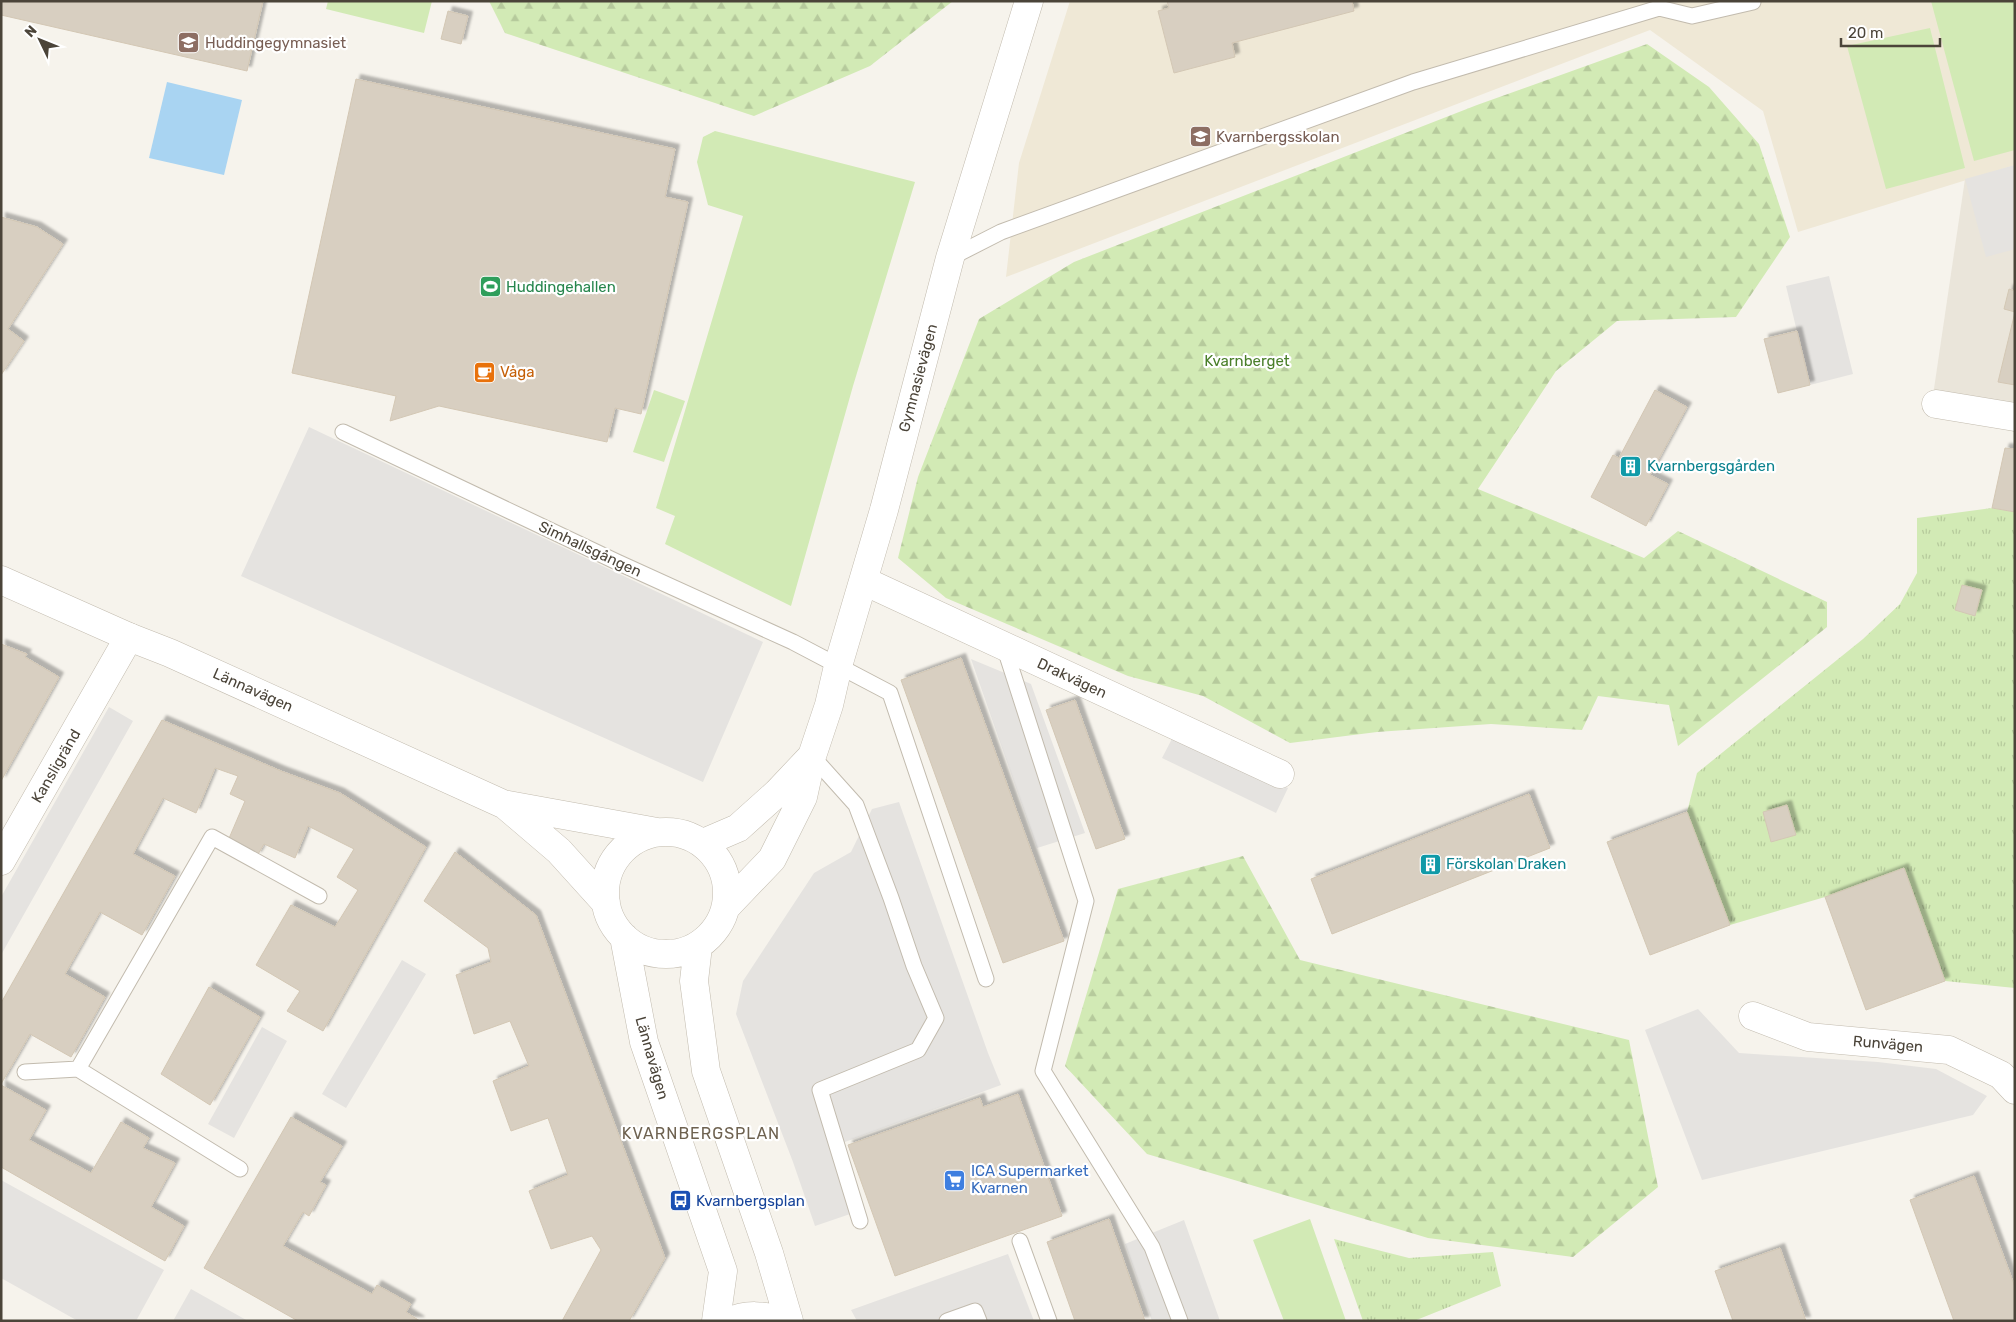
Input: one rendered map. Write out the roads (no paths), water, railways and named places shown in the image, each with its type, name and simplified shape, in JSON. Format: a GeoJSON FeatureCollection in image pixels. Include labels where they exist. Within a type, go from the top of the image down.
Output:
{"type":"FeatureCollection","features":[{"type":"Feature","properties":{"kind":"street","name":"Gymnasievägen"},"geometry":{"type":"LineString","coordinates":[[727,906],[772,859],[803,797],[812,756],[829,705],[838,666],[864,582],[950,258],[1029,1]]}},
{"type":"Feature","properties":{"kind":"street"},"geometry":{"type":"LineString","coordinates":[[1936,404],[2015,417]]}},
{"type":"Feature","properties":{"kind":"street","name":"Lännavägen"},"geometry":{"type":"LineString","coordinates":[[1,580],[129,637],[170,653],[504,804],[656,832]]}},
{"type":"Feature","properties":{"kind":"street","name":"Drakvägen"},"geometry":{"type":"LineString","coordinates":[[864,582],[1280,774]]}},
{"type":"Feature","properties":{"kind":"street","name":"Kansligränd"},"geometry":{"type":"LineString","coordinates":[[1,861],[129,637]]}},
{"type":"Feature","properties":{"kind":"street","name":"Gymnasievägen"},"geometry":{"type":"LineString","coordinates":[[703,843],[738,828],[777,793],[812,756]]}},
{"type":"Feature","properties":{"kind":"street","name":"Lännavägen"},"geometry":{"type":"LineString","coordinates":[[504,804],[559,851],[606,902]]}},
{"type":"Feature","properties":{"kind":"street"},"geometry":{"type":"LineString","coordinates":[[656,832],[682,833],[703,843],[718,860],[727,882],[727,906],[716,929],[698,946],[679,953],[659,954],[640,948],[624,937],[612,921],[606,902],[607,879],[617,857],[634,841],[656,832]]}},
{"type":"Feature","properties":{"kind":"street","name":"Lännavägen"},"geometry":{"type":"LineString","coordinates":[[624,937],[644,1042],[723,1271],[716,1321]]}},
{"type":"Feature","properties":{"kind":"street"},"geometry":{"type":"LineString","coordinates":[[698,946],[694,981],[706,1071],[769,1253],[789,1321]]}},
{"type":"Feature","properties":{"kind":"street","name":"Runvägen"},"geometry":{"type":"LineString","coordinates":[[1753,1016],[1808,1037],[1949,1050],[2001,1075],[2015,1090]]}},
{"type":"Feature","properties":{"kind":"street"},"geometry":{"type":"LineString","coordinates":[[732,1321],[752,1316],[772,1317],[779,1321]]}},
{"type":"Feature","properties":{"kind":"lane"},"geometry":{"type":"LineString","coordinates":[[950,258],[1001,232],[1413,82],[1659,8],[1692,16],[1752,2]]}},
{"type":"Feature","properties":{"kind":"lane","name":"Simhallsgången"},"geometry":{"type":"LineString","coordinates":[[343,432],[617,562],[792,642],[890,693],[986,979]]}},
{"type":"Feature","properties":{"kind":"lane"},"geometry":{"type":"LineString","coordinates":[[1004,646],[1086,901],[1043,1071],[1152,1246],[1180,1321]]}},
{"type":"Feature","properties":{"kind":"lane"},"geometry":{"type":"LineString","coordinates":[[812,756],[856,805],[914,966],[936,1018],[918,1050],[820,1090],[860,1221]]}},
{"type":"Feature","properties":{"kind":"lane"},"geometry":{"type":"LineString","coordinates":[[78,1069],[212,837],[319,896]]}},
{"type":"Feature","properties":{"kind":"lane"},"geometry":{"type":"LineString","coordinates":[[25,1072],[78,1069],[240,1169]]}},
{"type":"Feature","properties":{"kind":"lane"},"geometry":{"type":"LineString","coordinates":[[1020,1241],[1049,1321]]}},
{"type":"Feature","properties":{"kind":"lane"},"geometry":{"type":"LineString","coordinates":[[947,1321],[975,1311],[979,1321]]}},
{"type":"Feature","properties":{"kind":"water"},"geometry":{"type":"Polygon","coordinates":[[[167,82],[242,100],[224,175],[149,158],[167,82]]]}},
{"type":"Feature","properties":{"kind":"place","name":"Huddingegymnasiet"},"geometry":{"type":"Point","coordinates":[189,43]}},
{"type":"Feature","properties":{"kind":"place","name":"Kvarnbergsskolan"},"geometry":{"type":"Point","coordinates":[1200,137]}},
{"type":"Feature","properties":{"kind":"place","name":"Huddingehallen"},"geometry":{"type":"Point","coordinates":[490,287]}},
{"type":"Feature","properties":{"kind":"place","name":"Våga"},"geometry":{"type":"Point","coordinates":[484,372]}},
{"type":"Feature","properties":{"kind":"place","name":"Kvarnbergsgården"},"geometry":{"type":"Point","coordinates":[1631,466]}},
{"type":"Feature","properties":{"kind":"place","name":"Förskolan Draken"},"geometry":{"type":"Point","coordinates":[1430,864]}},
{"type":"Feature","properties":{"kind":"place","name":"ICA Supermarket Kvarnen"},"geometry":{"type":"Point","coordinates":[955,1180]}},
{"type":"Feature","properties":{"kind":"place","name":"Kvarnbergsplan"},"geometry":{"type":"Point","coordinates":[680,1201]}},
{"type":"Feature","properties":{"kind":"district","name":"KVARNBERGSPLAN"},"geometry":{"type":"Point","coordinates":[701,1133]}},
{"type":"Feature","properties":{"kind":"park label","name":"Kvarnberget"},"geometry":{"type":"Point","coordinates":[1247,361]}}]}
